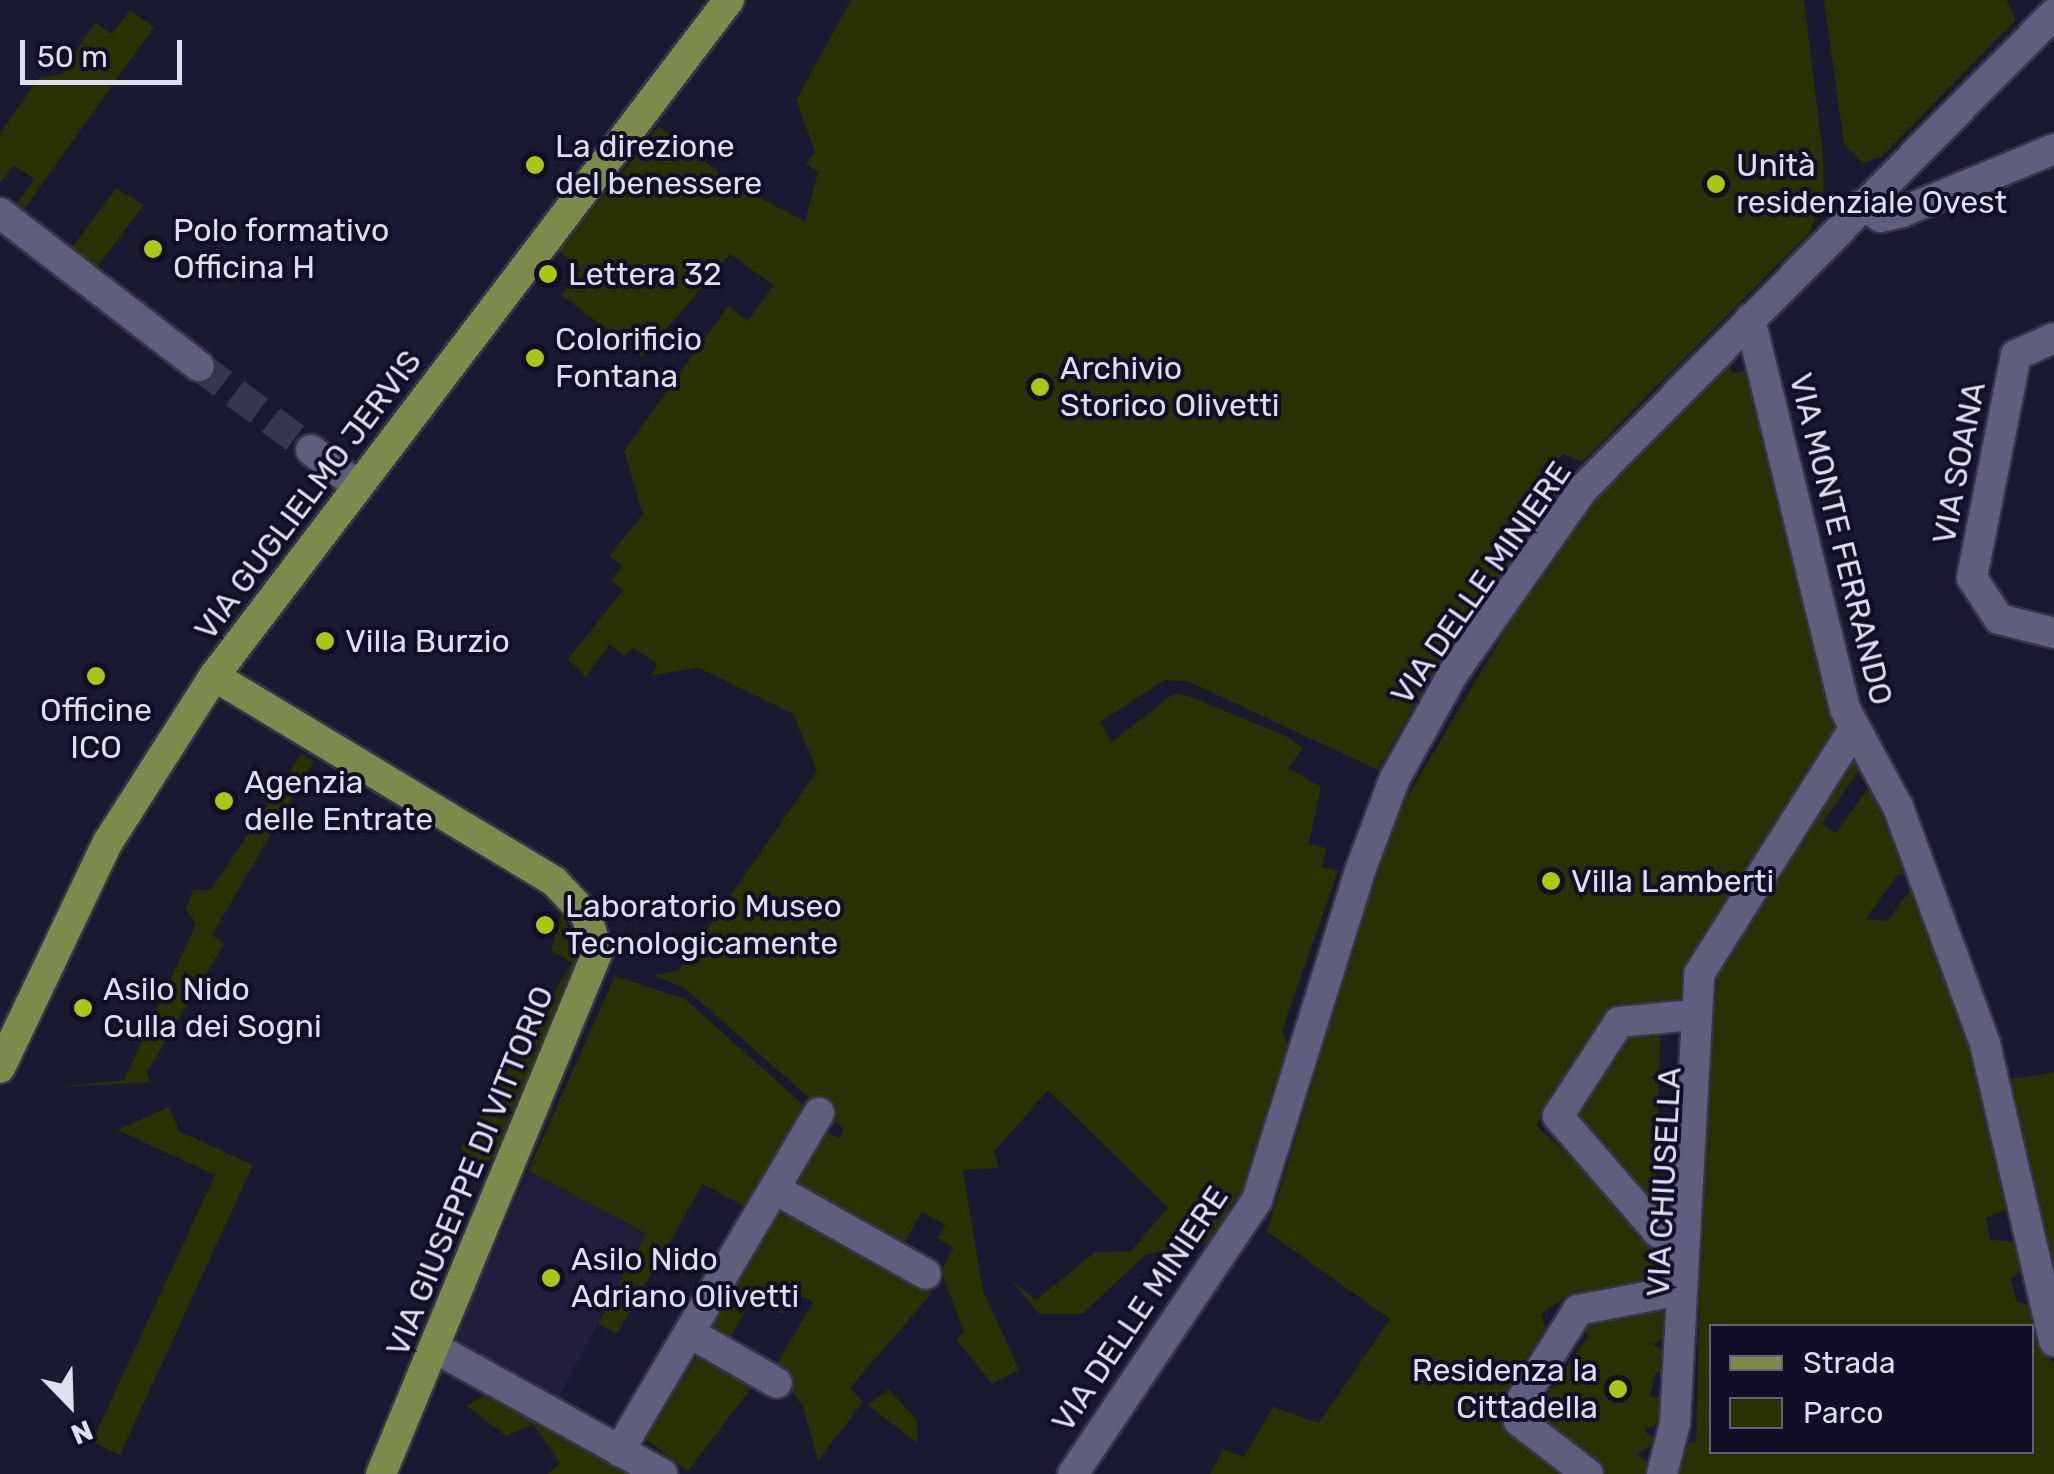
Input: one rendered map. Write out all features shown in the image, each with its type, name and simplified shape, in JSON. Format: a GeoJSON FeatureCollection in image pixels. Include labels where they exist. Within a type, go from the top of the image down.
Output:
{"type":"FeatureCollection","features":[{"type":"Feature","properties":{"kind":"main road","name":"VIA GUGLIELMO JERVIS"},"geometry":{"type":"LineString","coordinates":[[0,1068],[108,842],[214,676],[729,0]]}},
{"type":"Feature","properties":{"kind":"main road","name":"VIA GIUSEPPE DI VITTORIO"},"geometry":{"type":"LineString","coordinates":[[214,676],[554,880],[586,915],[598,951],[381,1474]]}},
{"type":"Feature","properties":{"kind":"street","name":"VIA DELLE MINIERE"},"geometry":{"type":"LineString","coordinates":[[1073,1474],[1257,1200],[1371,840],[1454,672],[1582,489],[2054,14]]}},
{"type":"Feature","properties":{"kind":"street"},"geometry":{"type":"LineString","coordinates":[[1862,205],[1880,217],[1902,212],[1980,174],[2054,149]]}},
{"type":"Feature","properties":{"kind":"street"},"geometry":{"type":"LineString","coordinates":[[1980,174],[2015,180],[2054,163]]}},
{"type":"Feature","properties":{"kind":"street"},"geometry":{"type":"LineString","coordinates":[[0,213],[199,366]]}},
{"type":"Feature","properties":{"kind":"street","name":"VIA MONTE FERRANDO"},"geometry":{"type":"LineString","coordinates":[[1750,319],[1853,730],[1898,807],[1985,1044],[2054,1341]]}},
{"type":"Feature","properties":{"kind":"street","name":"VIA SOANA"},"geometry":{"type":"LineString","coordinates":[[2054,338],[2016,355],[1972,578],[1999,619],[2054,634]]}},
{"type":"Feature","properties":{"kind":"street"},"geometry":{"type":"LineString","coordinates":[[311,450],[358,486]]}},
{"type":"Feature","properties":{"kind":"street","name":"VIA CHIUSELLA"},"geometry":{"type":"LineString","coordinates":[[1662,1474],[1675,1423],[1694,1015],[1709,952],[1853,730]]}},
{"type":"Feature","properties":{"kind":"street","name":"VIA CHIUSELLA"},"geometry":{"type":"LineString","coordinates":[[1688,1414],[1709,952]]}},
{"type":"Feature","properties":{"kind":"street","name":"VIA CHIUSELLA"},"geometry":{"type":"LineString","coordinates":[[1683,1246],[1658,1232],[1558,1116],[1619,1022],[1694,1015]]}},
{"type":"Feature","properties":{"kind":"street"},"geometry":{"type":"LineString","coordinates":[[619,1450],[819,1114]]}},
{"type":"Feature","properties":{"kind":"street"},"geometry":{"type":"LineString","coordinates":[[775,1189],[926,1274]]}},
{"type":"Feature","properties":{"kind":"street","name":"VIA CHIUSELLA"},"geometry":{"type":"LineString","coordinates":[[1588,1474],[1519,1422],[1516,1409],[1578,1310],[1681,1290]]}},
{"type":"Feature","properties":{"kind":"street"},"geometry":{"type":"LineString","coordinates":[[690,1333],[778,1383]]}},
{"type":"Feature","properties":{"kind":"street"},"geometry":{"type":"LineString","coordinates":[[435,1348],[662,1474]]}},
{"type":"Feature","properties":{"kind":"shaded area","name":"Asilo Nido Adriano Olivetti"},"geometry":{"type":"Polygon","coordinates":[[[528,1171],[646,1233],[558,1399],[460,1347],[455,1335],[528,1171]]]}},
{"type":"Feature","properties":{"kind":"green space"},"geometry":{"type":"Polygon","coordinates":[[[851,0],[1804,0],[1823,155],[1824,200],[1810,232],[1582,462],[1564,454],[1548,468],[1559,495],[1445,651],[1378,770],[1187,681],[1165,680],[1100,722],[1112,742],[1173,694],[1186,695],[1286,736],[1303,748],[1288,768],[1321,787],[1309,844],[1326,848],[1322,867],[1338,871],[1282,1031],[1288,1044],[1246,1185],[1206,1244],[1145,1255],[1082,1314],[1039,1314],[1011,1280],[1036,1300],[1095,1252],[1131,1251],[1168,1208],[1048,1090],[994,1152],[999,1168],[963,1170],[983,1290],[1019,1370],[992,1384],[956,1339],[964,1332],[941,1271],[953,1248],[937,1238],[945,1225],[922,1212],[901,1248],[794,1188],[821,1129],[839,1138],[844,1129],[686,989],[653,975],[678,971],[817,771],[793,714],[699,668],[652,675],[657,664],[633,648],[624,656],[609,645],[586,677],[568,659],[623,590],[611,580],[622,566],[609,556],[643,514],[624,451],[728,306],[748,321],[773,285],[730,254],[643,357],[561,295],[582,269],[559,251],[659,126],[738,187],[805,221],[818,172],[806,164],[815,152],[796,100],[851,0]]]}},
{"type":"Feature","properties":{"kind":"green space"},"geometry":{"type":"Polygon","coordinates":[[[1824,0],[2007,0],[2016,20],[1881,157],[1863,163],[1844,144],[1824,0]]]}},
{"type":"Feature","properties":{"kind":"green space"},"geometry":{"type":"Polygon","coordinates":[[[130,10],[154,27],[18,218],[12,211],[34,179],[14,165],[0,183],[0,133],[39,78],[61,74],[95,22],[112,34],[130,10]]]}},
{"type":"Feature","properties":{"kind":"green space"},"geometry":{"type":"Polygon","coordinates":[[[116,188],[144,205],[96,269],[80,265],[72,248],[116,188]]]}},
{"type":"Feature","properties":{"kind":"green space"},"geometry":{"type":"Polygon","coordinates":[[[1729,360],[1732,373],[1754,369],[1844,725],[1688,960],[1682,1001],[1609,1020],[1536,1125],[1673,1253],[1671,1283],[1572,1293],[1541,1314],[1546,1329],[1516,1374],[1517,1396],[1577,1474],[1210,1474],[1223,1449],[1244,1457],[1273,1407],[1319,1423],[1390,1319],[1267,1232],[1392,822],[1533,584],[1599,494],[1729,360]]]}},
{"type":"Feature","properties":{"kind":"green space"},"geometry":{"type":"Polygon","coordinates":[[[1856,746],[1864,763],[1822,824],[1836,833],[1873,781],[1915,875],[1898,874],[1866,919],[1887,921],[1914,885],[1923,891],[2015,1206],[1986,1218],[1990,1240],[2022,1242],[2025,1267],[2011,1279],[2017,1302],[2033,1306],[2039,1343],[2054,1364],[2054,1474],[1672,1474],[1677,1443],[1696,1442],[1704,1114],[1719,960],[1856,746]]]}},
{"type":"Feature","properties":{"kind":"green space"},"geometry":{"type":"Polygon","coordinates":[[[301,754],[314,761],[212,935],[224,944],[147,1072],[150,1082],[48,1088],[124,1080],[196,924],[186,909],[193,890],[211,890],[301,754]]]}},
{"type":"Feature","properties":{"kind":"green space"},"geometry":{"type":"Polygon","coordinates":[[[562,911],[581,962],[498,1154],[484,1163],[460,1149],[572,963],[551,950],[562,911]]]}},
{"type":"Feature","properties":{"kind":"green space"},"geometry":{"type":"Polygon","coordinates":[[[615,976],[685,999],[808,1109],[749,1209],[703,1184],[617,1334],[598,1324],[646,1233],[528,1171],[615,976]]]}},
{"type":"Feature","properties":{"kind":"green space"},"geometry":{"type":"Polygon","coordinates":[[[1661,1022],[1654,1217],[1643,1188],[1566,1114],[1583,1109],[1623,1024],[1651,1038],[1661,1022]]]}},
{"type":"Feature","properties":{"kind":"green space"},"geometry":{"type":"Polygon","coordinates":[[[2054,1072],[2054,1299],[2007,1080],[2054,1072]]]}},
{"type":"Feature","properties":{"kind":"green space"},"geometry":{"type":"Polygon","coordinates":[[[169,1107],[179,1131],[253,1165],[120,1455],[92,1442],[215,1175],[117,1130],[169,1107]]]}},
{"type":"Feature","properties":{"kind":"green space"},"geometry":{"type":"Polygon","coordinates":[[[792,1207],[932,1293],[850,1388],[863,1402],[818,1461],[803,1406],[774,1369],[813,1302],[795,1293],[783,1314],[753,1298],[727,1343],[708,1327],[775,1213],[792,1207]]]}},
{"type":"Feature","properties":{"kind":"green space"},"geometry":{"type":"Polygon","coordinates":[[[1668,1304],[1666,1337],[1653,1344],[1666,1353],[1667,1373],[1656,1372],[1650,1396],[1666,1400],[1659,1423],[1644,1430],[1658,1442],[1637,1454],[1653,1466],[1648,1474],[1600,1474],[1525,1420],[1530,1400],[1543,1400],[1588,1336],[1580,1320],[1668,1304]]]}},
{"type":"Feature","properties":{"kind":"green space"},"geometry":{"type":"Polygon","coordinates":[[[700,1352],[756,1382],[688,1471],[644,1438],[700,1352]]]}},
{"type":"Feature","properties":{"kind":"green space"},"geometry":{"type":"Polygon","coordinates":[[[889,1389],[917,1420],[917,1443],[868,1405],[889,1389]]]}},
{"type":"Feature","properties":{"kind":"green space"},"geometry":{"type":"Polygon","coordinates":[[[484,1395],[627,1474],[548,1474],[560,1463],[533,1424],[506,1436],[467,1406],[484,1395]]]}},
{"type":"Feature","properties":{"kind":"tunnel"},"geometry":{"type":"LineString","coordinates":[[199,366],[311,450]]}},
{"type":"Feature","properties":{"kind":"place","name":"La direzione del benessere"},"geometry":{"type":"Point","coordinates":[535,165]}},
{"type":"Feature","properties":{"kind":"place","name":"Unità residenziale Ovest"},"geometry":{"type":"Point","coordinates":[1716,184]}},
{"type":"Feature","properties":{"kind":"place","name":"Polo formativo Officina H"},"geometry":{"type":"Point","coordinates":[153,249]}},
{"type":"Feature","properties":{"kind":"place","name":"Lettera 32"},"geometry":{"type":"Point","coordinates":[548,274]}},
{"type":"Feature","properties":{"kind":"place","name":"Colorificio Fontana"},"geometry":{"type":"Point","coordinates":[535,358]}},
{"type":"Feature","properties":{"kind":"place","name":"Archivio Storico Olivetti"},"geometry":{"type":"Point","coordinates":[1040,387]}},
{"type":"Feature","properties":{"kind":"place","name":"Villa Burzio"},"geometry":{"type":"Point","coordinates":[325,641]}},
{"type":"Feature","properties":{"kind":"place","name":"Officine ICO"},"geometry":{"type":"Point","coordinates":[96,676]}},
{"type":"Feature","properties":{"kind":"place","name":"Agenzia delle Entrate"},"geometry":{"type":"Point","coordinates":[224,801]}},
{"type":"Feature","properties":{"kind":"place","name":"Villa Lamberti"},"geometry":{"type":"Point","coordinates":[1551,881]}},
{"type":"Feature","properties":{"kind":"place","name":"Laboratorio Museo Tecnologicamente"},"geometry":{"type":"Point","coordinates":[545,925]}},
{"type":"Feature","properties":{"kind":"place","name":"Asilo Nido Culla dei Sogni"},"geometry":{"type":"Point","coordinates":[83,1008]}},
{"type":"Feature","properties":{"kind":"place","name":"Asilo Nido Adriano Olivetti"},"geometry":{"type":"Point","coordinates":[551,1278]}},
{"type":"Feature","properties":{"kind":"place","name":"Residenza la Cittadella"},"geometry":{"type":"Point","coordinates":[1618,1389]}}]}
